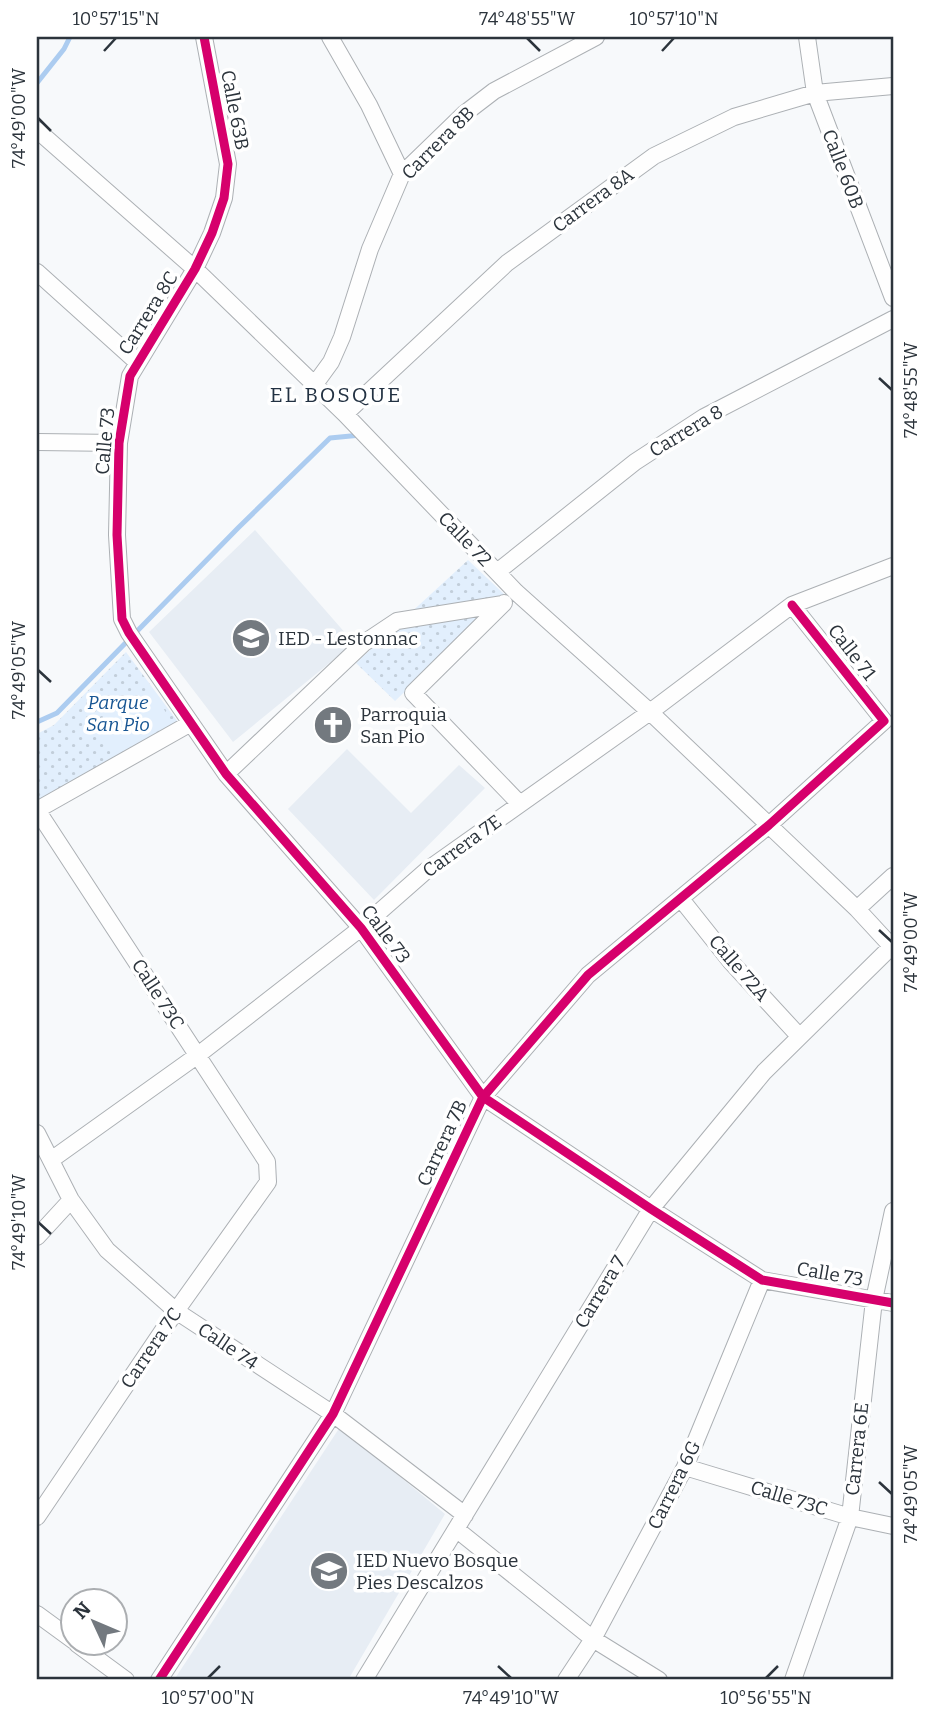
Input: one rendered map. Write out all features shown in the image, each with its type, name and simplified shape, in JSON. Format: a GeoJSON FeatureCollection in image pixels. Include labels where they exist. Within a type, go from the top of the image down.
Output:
{"type":"FeatureCollection","features":[{"type":"Feature","properties":{"kind":"street","name":"Calle 63B"},"geometry":{"type":"LineString","coordinates":[[195,269],[212,233],[228,177],[228,164],[204,37]]}},
{"type":"Feature","properties":{"kind":"street"},"geometry":{"type":"LineString","coordinates":[[330,37],[369,105],[402,174]]}},
{"type":"Feature","properties":{"kind":"street","name":"Carrera 8B"},"geometry":{"type":"LineString","coordinates":[[315,384],[331,362],[342,337],[370,249],[402,174],[464,114],[494,91],[596,37]]}},
{"type":"Feature","properties":{"kind":"street","name":"Calle 60B"},"geometry":{"type":"LineString","coordinates":[[807,37],[815,93],[893,299]]}},
{"type":"Feature","properties":{"kind":"street","name":"Carrera 8A"},"geometry":{"type":"LineString","coordinates":[[345,414],[507,263],[654,156],[734,117],[815,93],[893,86]]}},
{"type":"Feature","properties":{"kind":"street","name":"Calle 72"},"geometry":{"type":"LineString","coordinates":[[37,130],[195,269],[345,414],[516,592],[650,712],[858,909],[892,947]]}},
{"type":"Feature","properties":{"kind":"street","name":"Carrera 8C"},"geometry":{"type":"LineString","coordinates":[[134,369],[195,269]]}},
{"type":"Feature","properties":{"kind":"street"},"geometry":{"type":"LineString","coordinates":[[37,272],[134,369]]}},
{"type":"Feature","properties":{"kind":"street","name":"Carrera 8"},"geometry":{"type":"LineString","coordinates":[[496,572],[635,462],[693,425],[893,318]]}},
{"type":"Feature","properties":{"kind":"street","name":"Calle 73"},"geometry":{"type":"LineString","coordinates":[[134,369],[119,443],[117,535],[122,619],[226,774],[362,928],[483,1097],[762,1280],[893,1303]]}},
{"type":"Feature","properties":{"kind":"street"},"geometry":{"type":"LineString","coordinates":[[37,442],[119,443]]}},
{"type":"Feature","properties":{"kind":"street","name":"Carrera 7E"},"geometry":{"type":"LineString","coordinates":[[51,1160],[198,1055],[362,928],[427,870],[650,712],[792,605],[893,566]]}},
{"type":"Feature","properties":{"kind":"street"},"geometry":{"type":"LineString","coordinates":[[516,592],[412,693],[520,804]]}},
{"type":"Feature","properties":{"kind":"street"},"geometry":{"type":"LineString","coordinates":[[226,774],[364,643],[397,621],[503,604]]}},
{"type":"Feature","properties":{"kind":"street","name":"Calle 71"},"geometry":{"type":"LineString","coordinates":[[792,605],[884,721]]}},
{"type":"Feature","properties":{"kind":"street","name":"Carrera 7B"},"geometry":{"type":"LineString","coordinates":[[159,1680],[333,1414],[483,1097],[587,975],[769,825],[884,721]]}},
{"type":"Feature","properties":{"kind":"street"},"geometry":{"type":"LineString","coordinates":[[37,810],[191,723]]}},
{"type":"Feature","properties":{"kind":"street","name":"Calle 73C"},"geometry":{"type":"LineString","coordinates":[[37,810],[267,1162],[268,1182]]}},
{"type":"Feature","properties":{"kind":"street"},"geometry":{"type":"LineString","coordinates":[[858,909],[893,876]]}},
{"type":"Feature","properties":{"kind":"street","name":"Calle 72A"},"geometry":{"type":"LineString","coordinates":[[681,899],[731,962],[799,1036]]}},
{"type":"Feature","properties":{"kind":"street","name":"Carrera 7"},"geometry":{"type":"LineString","coordinates":[[364,1680],[651,1209],[765,1072],[892,947]]}},
{"type":"Feature","properties":{"kind":"street","name":"Calle 74"},"geometry":{"type":"LineString","coordinates":[[37,1133],[71,1200],[107,1251],[176,1311],[333,1414],[593,1639],[659,1680]]}},
{"type":"Feature","properties":{"kind":"street","name":"Carrera 7C"},"geometry":{"type":"LineString","coordinates":[[37,1517],[176,1311],[268,1182]]}},
{"type":"Feature","properties":{"kind":"street"},"geometry":{"type":"LineString","coordinates":[[37,1237],[71,1200]]}},
{"type":"Feature","properties":{"kind":"street","name":"Carrera 6E"},"geometry":{"type":"LineString","coordinates":[[793,1680],[850,1517],[874,1300],[893,1211]]}},
{"type":"Feature","properties":{"kind":"street","name":"Carrera 6G"},"geometry":{"type":"LineString","coordinates":[[566,1680],[593,1639],[685,1467],[762,1280]]}},
{"type":"Feature","properties":{"kind":"street","name":"Calle 73C"},"geometry":{"type":"LineString","coordinates":[[685,1467],[850,1517],[893,1526]]}},
{"type":"Feature","properties":{"kind":"street"},"geometry":{"type":"LineString","coordinates":[[37,1614],[60,1631]]}},
{"type":"Feature","properties":{"kind":"street"},"geometry":{"type":"LineString","coordinates":[[96,1658],[126,1680]]}},
{"type":"Feature","properties":{"kind":"shaded area","name":"IED - Lestonnac"},"geometry":{"type":"Polygon","coordinates":[[[255,530],[354,643],[233,742],[149,632],[255,530]]]}},
{"type":"Feature","properties":{"kind":"shaded area"},"geometry":{"type":"Polygon","coordinates":[[[347,749],[411,813],[459,765],[485,788],[374,900],[288,809],[347,749]]]}},
{"type":"Feature","properties":{"kind":"shaded area","name":"IED Nuevo Bosque Pies Descalzos"},"geometry":{"type":"Polygon","coordinates":[[[340,1427],[445,1514],[348,1680],[174,1680],[340,1427]]]}},
{"type":"Feature","properties":{"kind":"green space"},"geometry":{"type":"Polygon","coordinates":[[[468,560],[505,595],[395,701],[356,663],[468,560]]]}},
{"type":"Feature","properties":{"kind":"green space","name":"Parque San Pio"},"geometry":{"type":"Polygon","coordinates":[[[126,652],[178,722],[37,805],[37,734],[54,725],[126,652]]]}},
{"type":"Feature","properties":{"kind":"green space"},"geometry":{"type":"Polygon","coordinates":[[[152,689],[172,723],[113,757],[94,723],[152,689]]]}},
{"type":"Feature","properties":{"kind":"waterway"},"geometry":{"type":"LineString","coordinates":[[37,83],[64,49],[70,37]]}},
{"type":"Feature","properties":{"kind":"waterway"},"geometry":{"type":"LineString","coordinates":[[37,722],[57,713],[330,438],[361,435]]}},
{"type":"Feature","properties":{"kind":"cycle path"},"geometry":{"type":"LineString","coordinates":[[204,37],[228,164],[224,198],[212,233],[195,269],[130,376],[119,443],[117,535],[122,619],[129,633],[226,774],[361,928],[483,1097],[762,1280],[893,1303]]}},
{"type":"Feature","properties":{"kind":"cycle path"},"geometry":{"type":"LineString","coordinates":[[159,1680],[333,1414],[483,1097],[588,975],[769,825],[884,721],[792,605]]}},
{"type":"Feature","properties":{"kind":"place","name":"IED - Lestonnac"},"geometry":{"type":"Point","coordinates":[251,638]}},
{"type":"Feature","properties":{"kind":"place","name":"Parroquia San Pio"},"geometry":{"type":"Point","coordinates":[333,725]}},
{"type":"Feature","properties":{"kind":"place","name":"IED Nuevo Bosque Pies Descalzos"},"geometry":{"type":"Point","coordinates":[329,1571]}},
{"type":"Feature","properties":{"kind":"district","name":"EL BOSQUE"},"geometry":{"type":"Point","coordinates":[336,395]}}]}
